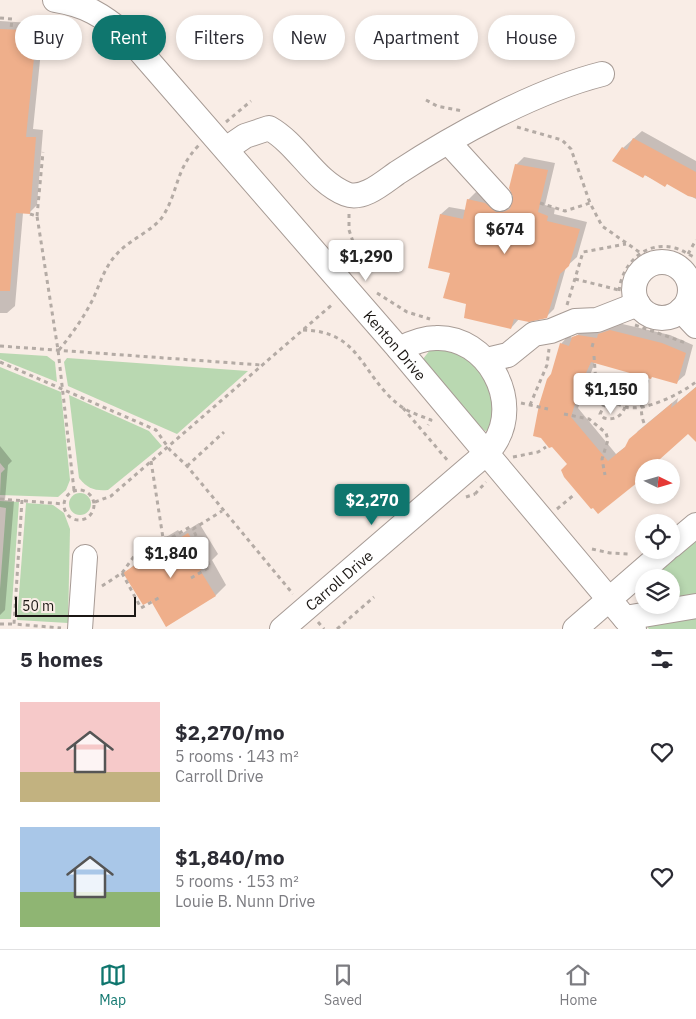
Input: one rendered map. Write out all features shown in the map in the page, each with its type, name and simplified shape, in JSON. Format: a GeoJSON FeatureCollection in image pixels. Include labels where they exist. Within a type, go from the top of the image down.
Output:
{"type":"FeatureCollection","features":[{"type":"Feature","properties":{"kind":"street","name":"Kenton Drive"},"geometry":{"type":"LineString","coordinates":[[55,0],[73,3],[103,15],[126,35],[223,138],[630,624]]}},
{"type":"Feature","properties":{"kind":"street"},"geometry":{"type":"LineString","coordinates":[[223,138],[245,136],[257,130],[269,128],[283,136],[317,174],[332,187],[349,196],[369,192],[449,143],[491,120],[581,80],[602,74]]}},
{"type":"Feature","properties":{"kind":"street"},"geometry":{"type":"LineString","coordinates":[[449,143],[500,199]]}},
{"type":"Feature","properties":{"kind":"street"},"geometry":{"type":"LineString","coordinates":[[399,349],[434,338],[450,339],[487,360],[508,355],[534,334],[556,330],[575,321],[597,320],[627,301],[648,258],[672,264],[686,276],[689,294],[689,327]]}},
{"type":"Feature","properties":{"kind":"street"},"geometry":{"type":"LineString","coordinates":[[627,301],[658,318],[674,315],[689,327]]}},
{"type":"Feature","properties":{"kind":"street","name":"Carroll Drive"},"geometry":{"type":"LineString","coordinates":[[282,629],[438,496],[494,444],[505,413],[504,397],[498,377],[487,360]]}},
{"type":"Feature","properties":{"kind":"street"},"geometry":{"type":"LineString","coordinates":[[680,538],[696,525]]}},
{"type":"Feature","properties":{"kind":"street"},"geometry":{"type":"LineString","coordinates":[[80,629],[85,557]]}},
{"type":"Feature","properties":{"kind":"street"},"geometry":{"type":"LineString","coordinates":[[575,629],[656,559]]}},
{"type":"Feature","properties":{"kind":"street"},"geometry":{"type":"LineString","coordinates":[[630,624],[696,606]]}},
{"type":"Feature","properties":{"kind":"path"},"geometry":{"type":"LineString","coordinates":[[0,18],[12,19],[11,29]]}},
{"type":"Feature","properties":{"kind":"path"},"geometry":{"type":"LineString","coordinates":[[426,100],[437,106],[469,112],[562,140],[571,150],[590,203],[602,226],[648,258]]}},
{"type":"Feature","properties":{"kind":"path"},"geometry":{"type":"LineString","coordinates":[[223,138],[251,101]]}},
{"type":"Feature","properties":{"kind":"path"},"geometry":{"type":"LineString","coordinates":[[58,350],[73,332],[93,298],[101,277],[115,255],[134,238],[160,221],[172,202],[176,181],[186,158],[204,139]]}},
{"type":"Feature","properties":{"kind":"path"},"geometry":{"type":"LineString","coordinates":[[43,152],[37,216],[58,350],[74,490]]}},
{"type":"Feature","properties":{"kind":"path"},"geometry":{"type":"LineString","coordinates":[[349,196],[349,230],[368,287]]}},
{"type":"Feature","properties":{"kind":"path"},"geometry":{"type":"LineString","coordinates":[[540,203],[565,211],[590,203]]}},
{"type":"Feature","properties":{"kind":"path"},"geometry":{"type":"LineString","coordinates":[[30,214],[37,216]]}},
{"type":"Feature","properties":{"kind":"path"},"geometry":{"type":"LineString","coordinates":[[688,254],[696,240]]}},
{"type":"Feature","properties":{"kind":"path"},"geometry":{"type":"LineString","coordinates":[[530,405],[547,365],[556,330],[582,252],[627,244]]}},
{"type":"Feature","properties":{"kind":"path"},"geometry":{"type":"LineString","coordinates":[[648,258],[648,249],[665,246],[682,250],[696,258]]}},
{"type":"Feature","properties":{"kind":"path"},"geometry":{"type":"LineString","coordinates":[[648,258],[629,263],[627,301],[637,328],[689,327]]}},
{"type":"Feature","properties":{"kind":"path"},"geometry":{"type":"LineString","coordinates":[[574,279],[627,301]]}},
{"type":"Feature","properties":{"kind":"path"},"geometry":{"type":"LineString","coordinates":[[376,292],[407,312],[436,320]]}},
{"type":"Feature","properties":{"kind":"path"},"geometry":{"type":"LineString","coordinates":[[95,502],[94,498],[84,491],[74,490],[66,495],[64,504],[71,517],[77,522],[89,516],[95,502],[111,496],[336,302]]}},
{"type":"Feature","properties":{"kind":"path"},"geometry":{"type":"LineString","coordinates":[[302,330],[337,336],[356,353],[376,381],[403,408],[454,467]]}},
{"type":"Feature","properties":{"kind":"path"},"geometry":{"type":"LineString","coordinates":[[0,346],[262,365]]}},
{"type":"Feature","properties":{"kind":"path"},"geometry":{"type":"LineString","coordinates":[[594,356],[597,398],[604,406]]}},
{"type":"Feature","properties":{"kind":"path"},"geometry":{"type":"LineString","coordinates":[[0,362],[156,430],[298,600]]}},
{"type":"Feature","properties":{"kind":"path"},"geometry":{"type":"LineString","coordinates":[[644,423],[641,416],[641,406],[648,378]]}},
{"type":"Feature","properties":{"kind":"path"},"geometry":{"type":"LineString","coordinates":[[598,424],[602,417],[600,414],[604,406],[615,402],[625,407],[651,406],[672,397],[696,382]]}},
{"type":"Feature","properties":{"kind":"path"},"geometry":{"type":"LineString","coordinates":[[602,417],[609,420],[620,416],[625,407]]}},
{"type":"Feature","properties":{"kind":"path"},"geometry":{"type":"LineString","coordinates":[[403,408],[431,420],[428,425]]}},
{"type":"Feature","properties":{"kind":"path"},"geometry":{"type":"LineString","coordinates":[[564,414],[589,419],[598,424],[606,433],[608,440],[602,459],[605,475]]}},
{"type":"Feature","properties":{"kind":"path"},"geometry":{"type":"LineString","coordinates":[[187,466],[224,432]]}},
{"type":"Feature","properties":{"kind":"path"},"geometry":{"type":"LineString","coordinates":[[151,461],[163,538]]}},
{"type":"Feature","properties":{"kind":"path"},"geometry":{"type":"LineString","coordinates":[[553,513],[575,494]]}},
{"type":"Feature","properties":{"kind":"path"},"geometry":{"type":"LineString","coordinates":[[0,499],[64,504]]}},
{"type":"Feature","properties":{"kind":"path"},"geometry":{"type":"LineString","coordinates":[[14,624],[22,500]]}},
{"type":"Feature","properties":{"kind":"path"},"geometry":{"type":"LineString","coordinates":[[193,530],[222,510]]}},
{"type":"Feature","properties":{"kind":"path"},"geometry":{"type":"LineString","coordinates":[[101,586],[122,573],[135,555],[163,538],[171,538],[190,527],[210,567],[191,578]]}},
{"type":"Feature","properties":{"kind":"path"},"geometry":{"type":"LineString","coordinates":[[122,573],[141,608],[162,596]]}},
{"type":"Feature","properties":{"kind":"path"},"geometry":{"type":"LineString","coordinates":[[336,629],[374,597]]}},
{"type":"Feature","properties":{"kind":"path"},"geometry":{"type":"LineString","coordinates":[[0,624],[66,629]]}},
{"type":"Feature","properties":{"kind":"path"},"geometry":{"type":"LineString","coordinates":[[0,624],[3,629]]}},
{"type":"Feature","properties":{"kind":"green space"},"geometry":{"type":"Polygon","coordinates":[[[452,348],[471,359],[494,387],[492,429],[485,431],[465,411],[423,359],[430,350],[452,348]]]}},
{"type":"Feature","properties":{"kind":"green space"},"geometry":{"type":"Polygon","coordinates":[[[0,353],[47,356],[55,362],[57,382],[0,359],[0,353]]]}},
{"type":"Feature","properties":{"kind":"green space"},"geometry":{"type":"Polygon","coordinates":[[[67,358],[248,371],[177,434],[68,386],[64,362],[67,358]]]}},
{"type":"Feature","properties":{"kind":"green space"},"geometry":{"type":"Polygon","coordinates":[[[0,367],[61,392],[70,480],[66,490],[58,497],[0,495],[1,473],[5,469],[0,463],[0,367]]]}},
{"type":"Feature","properties":{"kind":"green space"},"geometry":{"type":"Polygon","coordinates":[[[69,395],[149,431],[162,446],[108,490],[95,490],[89,487],[79,478],[69,395]]]}},
{"type":"Feature","properties":{"kind":"green space"},"geometry":{"type":"Polygon","coordinates":[[[80,493],[88,496],[91,504],[88,512],[80,515],[72,512],[69,504],[72,496],[80,493]]]}},
{"type":"Feature","properties":{"kind":"green space"},"geometry":{"type":"Polygon","coordinates":[[[0,501],[19,502],[11,619],[0,619],[0,589],[6,508],[0,507],[0,501]]]}},
{"type":"Feature","properties":{"kind":"green space"},"geometry":{"type":"Polygon","coordinates":[[[26,503],[53,505],[64,513],[70,529],[68,623],[17,620],[26,503]]]}},
{"type":"Feature","properties":{"kind":"green space"},"geometry":{"type":"Polygon","coordinates":[[[696,538],[696,629],[649,629],[640,614],[680,614],[680,569],[659,569],[671,559],[680,559],[680,551],[696,538]]]}},
{"type":"Feature","properties":{"kind":"building"},"geometry":{"type":"Polygon","coordinates":[[[0,29],[15,30],[15,60],[34,60],[26,137],[36,137],[30,214],[16,213],[10,291],[0,291],[0,29]]]}},
{"type":"Feature","properties":{"kind":"building"},"geometry":{"type":"Polygon","coordinates":[[[633,138],[696,172],[696,198],[688,196],[667,184],[665,187],[645,175],[643,178],[612,161],[622,147],[627,150],[633,138]]]}},
{"type":"Feature","properties":{"kind":"building"},"geometry":{"type":"Polygon","coordinates":[[[515,164],[548,170],[538,212],[548,216],[547,221],[580,229],[569,266],[560,274],[547,318],[529,322],[514,319],[511,329],[464,318],[466,304],[443,298],[450,273],[428,268],[440,214],[463,219],[467,199],[485,203],[496,212],[510,209],[513,197],[509,188],[515,164]]]}},
{"type":"Feature","properties":{"kind":"building"},"geometry":{"type":"Polygon","coordinates":[[[610,330],[662,343],[686,353],[677,384],[652,377],[651,379],[591,362],[581,384],[571,417],[608,461],[625,447],[629,439],[672,403],[671,408],[696,387],[696,442],[688,434],[660,459],[635,459],[635,484],[598,514],[593,508],[591,509],[564,477],[561,470],[567,464],[552,447],[549,448],[541,438],[533,436],[539,405],[560,343],[569,346],[572,337],[578,335],[597,338],[598,334],[610,330]]]}},
{"type":"Feature","properties":{"kind":"building"},"geometry":{"type":"Polygon","coordinates":[[[188,533],[208,566],[200,570],[216,596],[166,627],[151,601],[143,605],[123,573],[141,561],[139,557],[167,539],[170,544],[188,533]]]}}]}
